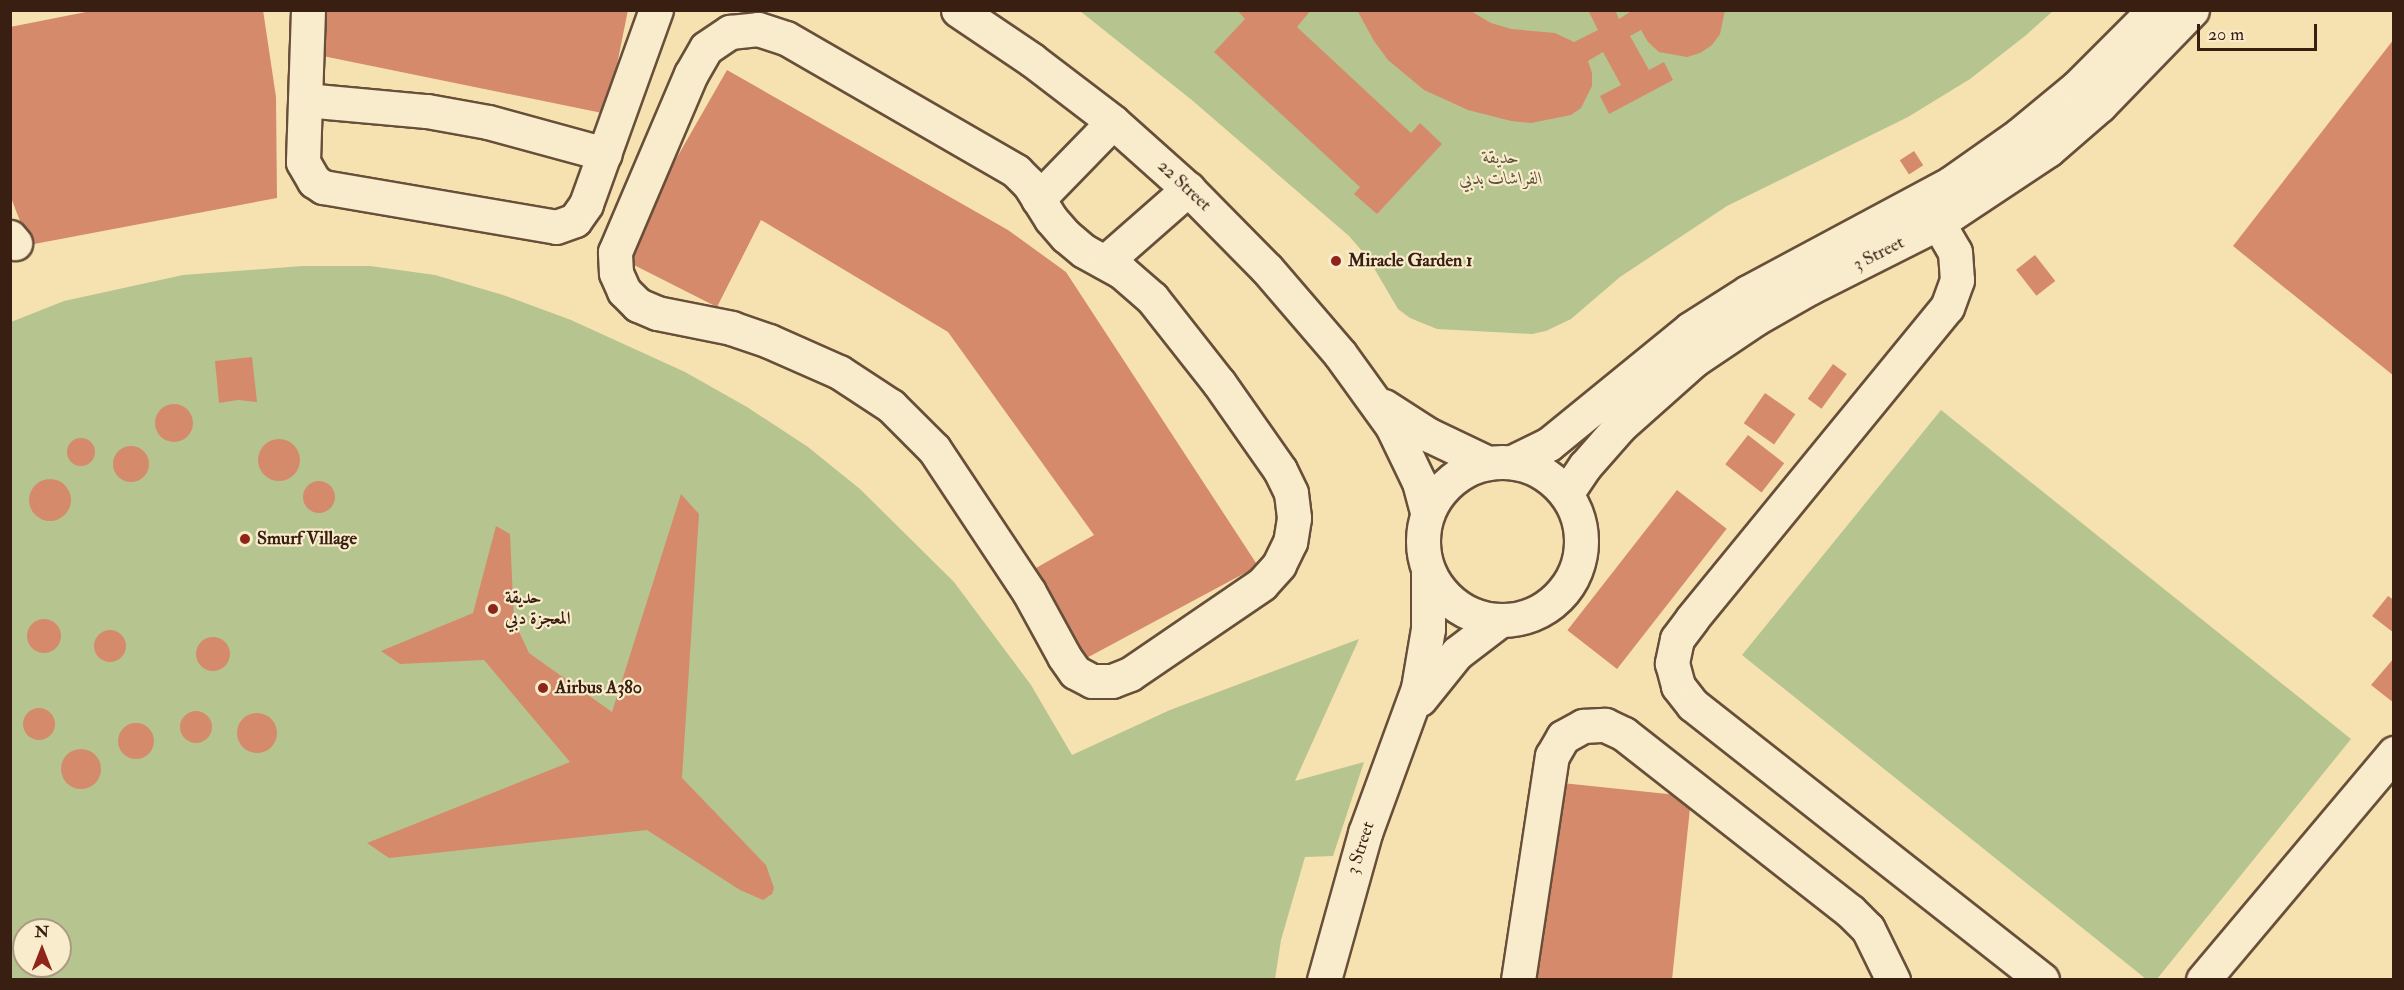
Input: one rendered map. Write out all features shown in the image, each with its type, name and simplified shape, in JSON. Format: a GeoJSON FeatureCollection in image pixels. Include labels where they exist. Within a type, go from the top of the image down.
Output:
{"type":"FeatureCollection","features":[{"type":"Feature","properties":{"kind":"street"},"geometry":{"type":"LineString","coordinates":[[308,10],[303,162],[314,181],[334,189],[556,227],[575,220],[581,213],[606,154],[656,10]]}},
{"type":"Feature","properties":{"kind":"street","name":"22 Street"},"geometry":{"type":"LineString","coordinates":[[958,10],[1032,60],[1113,122],[1228,228],[1305,311],[1375,400],[1407,453],[1427,512]]}},
{"type":"Feature","properties":{"kind":"street","name":"3 Street"},"geometry":{"type":"LineString","coordinates":[[1566,494],[1585,466],[1620,426],[1694,360],[1931,211],[2077,87],[2154,10]]}},
{"type":"Feature","properties":{"kind":"street","name":"3 Street"},"geometry":{"type":"LineString","coordinates":[[1500,462],[1549,444],[1690,329],[1748,292],[1931,211],[2048,150],[2100,105],[2192,10]]}},
{"type":"Feature","properties":{"kind":"street"},"geometry":{"type":"LineString","coordinates":[[759,28],[786,38],[1016,171],[1038,199],[1066,236],[1122,272],[1145,291],[1219,383],[1280,470],[1291,493],[1294,518],[1290,542],[1279,565],[1262,584],[1130,674],[1112,681],[1092,681],[1075,672],[1048,630],[1029,591],[934,449],[891,406],[839,372],[760,337],[732,328],[657,313],[638,305],[624,291],[616,273],[615,252],[691,74],[706,48],[730,33],[759,28]]}},
{"type":"Feature","properties":{"kind":"street"},"geometry":{"type":"LineString","coordinates":[[305,100],[427,111],[488,122],[606,154]]}},
{"type":"Feature","properties":{"kind":"street"},"geometry":{"type":"LineString","coordinates":[[1038,199],[1113,122]]}},
{"type":"Feature","properties":{"kind":"street"},"geometry":{"type":"LineString","coordinates":[[1105,262],[1188,189]]}},
{"type":"Feature","properties":{"kind":"street"},"geometry":{"type":"LineString","coordinates":[[1931,211],[1955,252],[1956,280],[1947,307],[1692,619],[1677,639],[1672,663],[1678,686],[1693,705],[2042,980]]}},
{"type":"Feature","properties":{"kind":"street","name":"22 Street"},"geometry":{"type":"LineString","coordinates":[[1375,400],[1429,435],[1500,462]]}},
{"type":"Feature","properties":{"kind":"street"},"geometry":{"type":"LineString","coordinates":[[1500,462],[1533,468],[1551,479],[1566,494],[1578,517],[1582,542],[1577,567],[1566,590],[1539,610],[1524,617],[1499,621],[1476,616],[1456,606],[1439,590],[1428,571],[1422,551],[1422,531],[1427,512],[1442,489],[1463,471],[1500,462]]}},
{"type":"Feature","properties":{"kind":"street","name":"3 Street"},"geometry":{"type":"LineString","coordinates":[[1324,980],[1365,832],[1409,719],[1426,649],[1428,571]]}},
{"type":"Feature","properties":{"kind":"street","name":"3 Street"},"geometry":{"type":"LineString","coordinates":[[1409,719],[1424,694],[1457,653],[1499,621]]}},
{"type":"Feature","properties":{"kind":"street"},"geometry":{"type":"LineString","coordinates":[[1518,980],[1552,756],[1563,737],[1573,731],[1583,726],[1605,725],[1624,734],[1850,911],[1868,929],[1893,980]]}},
{"type":"Feature","properties":{"kind":"street"},"geometry":{"type":"LineString","coordinates":[[2203,980],[2394,753]]}},
{"type":"Feature","properties":{"kind":"green space","name":"حديقة الفراشات بدبي"},"geometry":{"type":"Polygon","coordinates":[[[1080,11],[2053,11],[1970,79],[1908,117],[1727,206],[1620,277],[1571,319],[1546,331],[1532,334],[1437,329],[1410,318],[1398,309],[1368,258],[1349,236],[1193,101],[1080,11]]]}},
{"type":"Feature","properties":{"kind":"green space","name":"حديقة المعجزة دبي"},"geometry":{"type":"Polygon","coordinates":[[[302,266],[370,266],[435,275],[503,295],[571,320],[685,372],[747,407],[808,447],[860,489],[954,582],[1031,685],[1072,755],[1170,710],[1359,639],[1295,781],[1364,762],[1333,856],[1305,857],[1281,940],[1275,979],[11,979],[11,322],[64,301],[183,275],[302,266]]]}},
{"type":"Feature","properties":{"kind":"green space"},"geometry":{"type":"Polygon","coordinates":[[[1941,410],[2351,739],[2157,979],[2146,979],[1742,655],[1941,410]]]}},
{"type":"Feature","properties":{"kind":"building"},"geometry":{"type":"Polygon","coordinates":[[[96,10],[263,10],[276,97],[277,198],[29,245],[10,195],[10,27],[96,10]]]}},
{"type":"Feature","properties":{"kind":"building"},"geometry":{"type":"Polygon","coordinates":[[[322,10],[628,10],[607,114],[313,54],[322,10]]]}},
{"type":"Feature","properties":{"kind":"building","name":"حديقة الفراشات بدبي"},"geometry":{"type":"Polygon","coordinates":[[[1237,10],[1311,10],[1297,27],[1411,133],[1420,123],[1442,144],[1377,214],[1354,194],[1360,187],[1214,52],[1245,19],[1237,10]]]}},
{"type":"Feature","properties":{"kind":"building"},"geometry":{"type":"Polygon","coordinates":[[[1357,10],[1469,10],[1491,23],[1511,29],[1555,33],[1574,42],[1598,30],[1588,10],[1615,10],[1619,19],[1633,10],[1725,10],[1720,34],[1712,45],[1700,53],[1687,57],[1659,52],[1648,42],[1641,30],[1630,36],[1649,70],[1664,62],[1673,80],[1609,114],[1600,96],[1621,85],[1603,52],[1588,61],[1592,73],[1592,86],[1581,108],[1571,115],[1531,123],[1511,121],[1468,110],[1424,90],[1388,60],[1374,41],[1357,10]]]}},
{"type":"Feature","properties":{"kind":"building"},"geometry":{"type":"Polygon","coordinates":[[[2394,39],[2394,376],[2233,246],[2394,39]]]}},
{"type":"Feature","properties":{"kind":"building"},"geometry":{"type":"Polygon","coordinates":[[[727,70],[1008,230],[1066,272],[1258,566],[1081,661],[1029,572],[1094,535],[948,332],[761,220],[717,307],[628,262],[668,173],[727,70]]]}},
{"type":"Feature","properties":{"kind":"building"},"geometry":{"type":"Polygon","coordinates":[[[1914,151],[1923,165],[1909,175],[1900,160],[1914,151]]]}},
{"type":"Feature","properties":{"kind":"building"},"geometry":{"type":"Polygon","coordinates":[[[2035,255],[2055,281],[2036,296],[2016,270],[2035,255]]]}},
{"type":"Feature","properties":{"kind":"building"},"geometry":{"type":"Polygon","coordinates":[[[252,357],[257,402],[238,400],[219,403],[215,361],[252,357]]]}},
{"type":"Feature","properties":{"kind":"building"},"geometry":{"type":"Polygon","coordinates":[[[1833,364],[1847,374],[1821,409],[1808,399],[1833,364]]]}},
{"type":"Feature","properties":{"kind":"building"},"geometry":{"type":"Polygon","coordinates":[[[1765,393],[1795,414],[1774,445],[1744,423],[1765,393]]]}},
{"type":"Feature","properties":{"kind":"building"},"geometry":{"type":"Polygon","coordinates":[[[174,404],[181,405],[187,410],[192,416],[192,430],[187,436],[181,441],[174,442],[167,441],[161,436],[156,430],[155,423],[156,416],[161,410],[167,405],[174,404]]]}},
{"type":"Feature","properties":{"kind":"building"},"geometry":{"type":"Polygon","coordinates":[[[1748,435],[1784,463],[1761,492],[1725,464],[1748,435]]]}},
{"type":"Feature","properties":{"kind":"building"},"geometry":{"type":"Polygon","coordinates":[[[81,438],[91,442],[95,452],[91,462],[81,466],[71,462],[67,452],[71,442],[81,438]]]}},
{"type":"Feature","properties":{"kind":"building"},"geometry":{"type":"Polygon","coordinates":[[[279,439],[294,445],[300,460],[294,475],[279,481],[264,475],[258,460],[264,445],[279,439]]]}},
{"type":"Feature","properties":{"kind":"building"},"geometry":{"type":"Polygon","coordinates":[[[131,446],[144,451],[149,464],[144,477],[131,482],[118,477],[113,464],[118,451],[131,446]]]}},
{"type":"Feature","properties":{"kind":"building"},"geometry":{"type":"Polygon","coordinates":[[[50,479],[65,485],[71,500],[65,515],[50,521],[35,515],[29,500],[35,485],[50,479]]]}},
{"type":"Feature","properties":{"kind":"building"},"geometry":{"type":"Polygon","coordinates":[[[319,481],[330,486],[335,497],[330,508],[319,513],[308,508],[303,497],[308,486],[319,481]]]}},
{"type":"Feature","properties":{"kind":"building"},"geometry":{"type":"Polygon","coordinates":[[[1677,490],[1727,529],[1617,669],[1567,630],[1677,490]]]}},
{"type":"Feature","properties":{"kind":"building","name":"Airbus A380"},"geometry":{"type":"Polygon","coordinates":[[[681,494],[699,514],[682,778],[766,865],[774,888],[772,894],[763,900],[740,890],[647,830],[389,858],[367,843],[570,762],[484,660],[400,664],[381,651],[473,613],[496,526],[510,534],[514,621],[529,653],[612,712],[681,494]]]}},
{"type":"Feature","properties":{"kind":"building"},"geometry":{"type":"Polygon","coordinates":[[[2388,596],[2394,600],[2394,633],[2372,616],[2388,596]]]}},
{"type":"Feature","properties":{"kind":"building"},"geometry":{"type":"Polygon","coordinates":[[[44,619],[56,624],[61,636],[56,648],[44,653],[32,648],[27,636],[32,624],[44,619]]]}},
{"type":"Feature","properties":{"kind":"building"},"geometry":{"type":"Polygon","coordinates":[[[110,630],[122,634],[126,646],[122,658],[110,662],[98,658],[94,646],[98,634],[110,630]]]}},
{"type":"Feature","properties":{"kind":"building"},"geometry":{"type":"Polygon","coordinates":[[[213,637],[225,642],[230,654],[225,666],[213,671],[201,666],[196,654],[201,642],[213,637]]]}},
{"type":"Feature","properties":{"kind":"building"},"geometry":{"type":"Polygon","coordinates":[[[2394,658],[2394,703],[2371,685],[2394,658]]]}},
{"type":"Feature","properties":{"kind":"building"},"geometry":{"type":"Polygon","coordinates":[[[39,708],[50,713],[55,724],[50,735],[39,740],[28,735],[23,724],[28,713],[39,708]]]}},
{"type":"Feature","properties":{"kind":"building"},"geometry":{"type":"Polygon","coordinates":[[[196,711],[207,716],[212,727],[207,738],[196,743],[185,738],[180,727],[185,716],[196,711]]]}},
{"type":"Feature","properties":{"kind":"building"},"geometry":{"type":"Polygon","coordinates":[[[257,713],[265,714],[271,719],[276,725],[276,741],[271,747],[265,752],[257,753],[249,752],[243,747],[238,741],[237,733],[238,725],[243,719],[249,714],[257,713]]]}},
{"type":"Feature","properties":{"kind":"building"},"geometry":{"type":"Polygon","coordinates":[[[136,723],[149,728],[154,741],[149,754],[136,759],[123,754],[118,741],[123,728],[136,723]]]}},
{"type":"Feature","properties":{"kind":"building"},"geometry":{"type":"Polygon","coordinates":[[[81,749],[95,755],[101,769],[95,783],[81,789],[67,783],[61,769],[67,755],[81,749]]]}},
{"type":"Feature","properties":{"kind":"building"},"geometry":{"type":"Polygon","coordinates":[[[1553,782],[1691,797],[1672,980],[1532,980],[1553,782]]]}},
{"type":"Feature","properties":{"kind":"place","name":"Miracle Garden 1"},"geometry":{"type":"Point","coordinates":[1336,261]}},
{"type":"Feature","properties":{"kind":"place","name":"Smurf Village"},"geometry":{"type":"Point","coordinates":[245,539]}},
{"type":"Feature","properties":{"kind":"place","name":"حديقة المعجزة دبي"},"geometry":{"type":"Point","coordinates":[493,609]}},
{"type":"Feature","properties":{"kind":"place","name":"Airbus A380"},"geometry":{"type":"Point","coordinates":[543,688]}}]}
